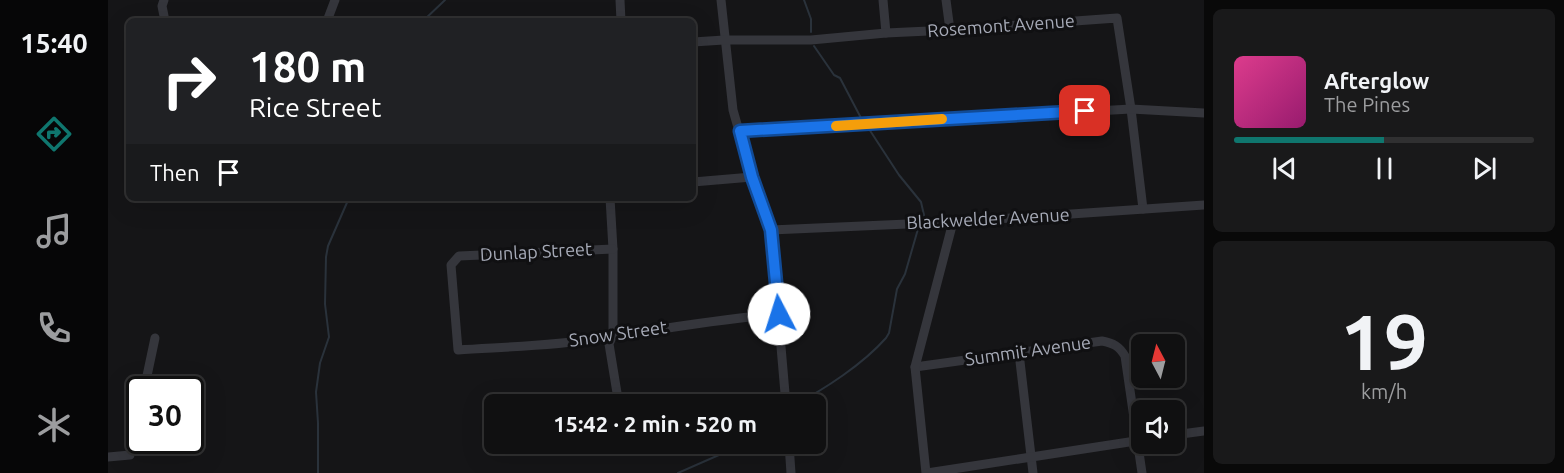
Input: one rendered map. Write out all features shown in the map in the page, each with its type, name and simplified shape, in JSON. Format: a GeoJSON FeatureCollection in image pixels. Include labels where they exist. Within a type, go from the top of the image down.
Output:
{"type":"FeatureCollection","features":[{"type":"Feature","properties":{"kind":"street"},"geometry":{"type":"LineString","coordinates":[[164,0],[162,6],[164,18]]}},
{"type":"Feature","properties":{"kind":"street"},"geometry":{"type":"LineString","coordinates":[[328,18],[335,0]]}},
{"type":"Feature","properties":{"kind":"street"},"geometry":{"type":"LineString","coordinates":[[620,0],[621,18]]}},
{"type":"Feature","properties":{"kind":"street"},"geometry":{"type":"LineString","coordinates":[[721,0],[733,110],[752,177],[771,230],[785,394]]}},
{"type":"Feature","properties":{"kind":"street"},"geometry":{"type":"LineString","coordinates":[[883,0],[886,33]]}},
{"type":"Feature","properties":{"kind":"street"},"geometry":{"type":"LineString","coordinates":[[946,0],[950,30]]}},
{"type":"Feature","properties":{"kind":"street","name":"Rosemont Avenue"},"geometry":{"type":"LineString","coordinates":[[696,42],[811,40],[1117,18],[1143,209]]}},
{"type":"Feature","properties":{"kind":"street"},"geometry":{"type":"LineString","coordinates":[[740,131],[1131,109],[1204,113]]}},
{"type":"Feature","properties":{"kind":"street"},"geometry":{"type":"LineString","coordinates":[[696,182],[752,177]]}},
{"type":"Feature","properties":{"kind":"street"},"geometry":{"type":"LineString","coordinates":[[610,201],[613,249],[613,335],[609,344],[617,394]]}},
{"type":"Feature","properties":{"kind":"street","name":"Blackwelder Avenue"},"geometry":{"type":"LineString","coordinates":[[771,230],[953,222],[1204,205]]}},
{"type":"Feature","properties":{"kind":"street"},"geometry":{"type":"LineString","coordinates":[[953,222],[915,367],[927,473],[1131,441]]}},
{"type":"Feature","properties":{"kind":"street","name":"Dunlap Street"},"geometry":{"type":"LineString","coordinates":[[458,350],[451,266],[459,256],[613,249]]}},
{"type":"Feature","properties":{"kind":"street","name":"Snow Street"},"geometry":{"type":"LineString","coordinates":[[458,350],[597,339],[725,319],[779,314]]}},
{"type":"Feature","properties":{"kind":"street"},"geometry":{"type":"LineString","coordinates":[[147,376],[155,338]]}},
{"type":"Feature","properties":{"kind":"street","name":"Summit Avenue"},"geometry":{"type":"LineString","coordinates":[[915,367],[1102,340],[1113,344],[1125,356],[1133,400]]}},
{"type":"Feature","properties":{"kind":"street"},"geometry":{"type":"LineString","coordinates":[[1019,353],[1033,473]]}},
{"type":"Feature","properties":{"kind":"street"},"geometry":{"type":"LineString","coordinates":[[1185,434],[1204,431]]}},
{"type":"Feature","properties":{"kind":"street"},"geometry":{"type":"LineString","coordinates":[[108,457],[130,454]]}},
{"type":"Feature","properties":{"kind":"street"},"geometry":{"type":"LineString","coordinates":[[790,454],[791,473]]}},
{"type":"Feature","properties":{"kind":"street","name":"Summit Avenue"},"geometry":{"type":"LineString","coordinates":[[1141,454],[1142,473]]}},
{"type":"Feature","properties":{"kind":"waterway"},"geometry":{"type":"LineString","coordinates":[[426,18],[445,0]]}},
{"type":"Feature","properties":{"kind":"waterway"},"geometry":{"type":"LineString","coordinates":[[804,0],[811,19],[811,32]]}},
{"type":"Feature","properties":{"kind":"waterway"},"geometry":{"type":"LineString","coordinates":[[814,46],[834,75],[840,78],[861,118]]}},
{"type":"Feature","properties":{"kind":"waterway"},"geometry":{"type":"LineString","coordinates":[[869,129],[899,175],[921,202],[923,218]]}},
{"type":"Feature","properties":{"kind":"waterway"},"geometry":{"type":"LineString","coordinates":[[318,473],[316,392],[320,363],[329,337],[325,304],[326,257],[328,246],[348,201]]}},
{"type":"Feature","properties":{"kind":"waterway"},"geometry":{"type":"LineString","coordinates":[[813,394],[843,375],[886,338],[889,333],[897,289],[905,274],[918,229]]}},
{"type":"Feature","properties":{"kind":"waterway"},"geometry":{"type":"LineString","coordinates":[[678,473],[721,454]]}},
{"type":"Feature","properties":{"kind":"slow traffic"},"geometry":{"type":"LineString","coordinates":[[836,126],[942,119]]}},
{"type":"Feature","properties":{"kind":"route"},"geometry":{"type":"LineString","coordinates":[[779,314],[771,230],[752,177],[740,131],[1085,111]]}}]}
